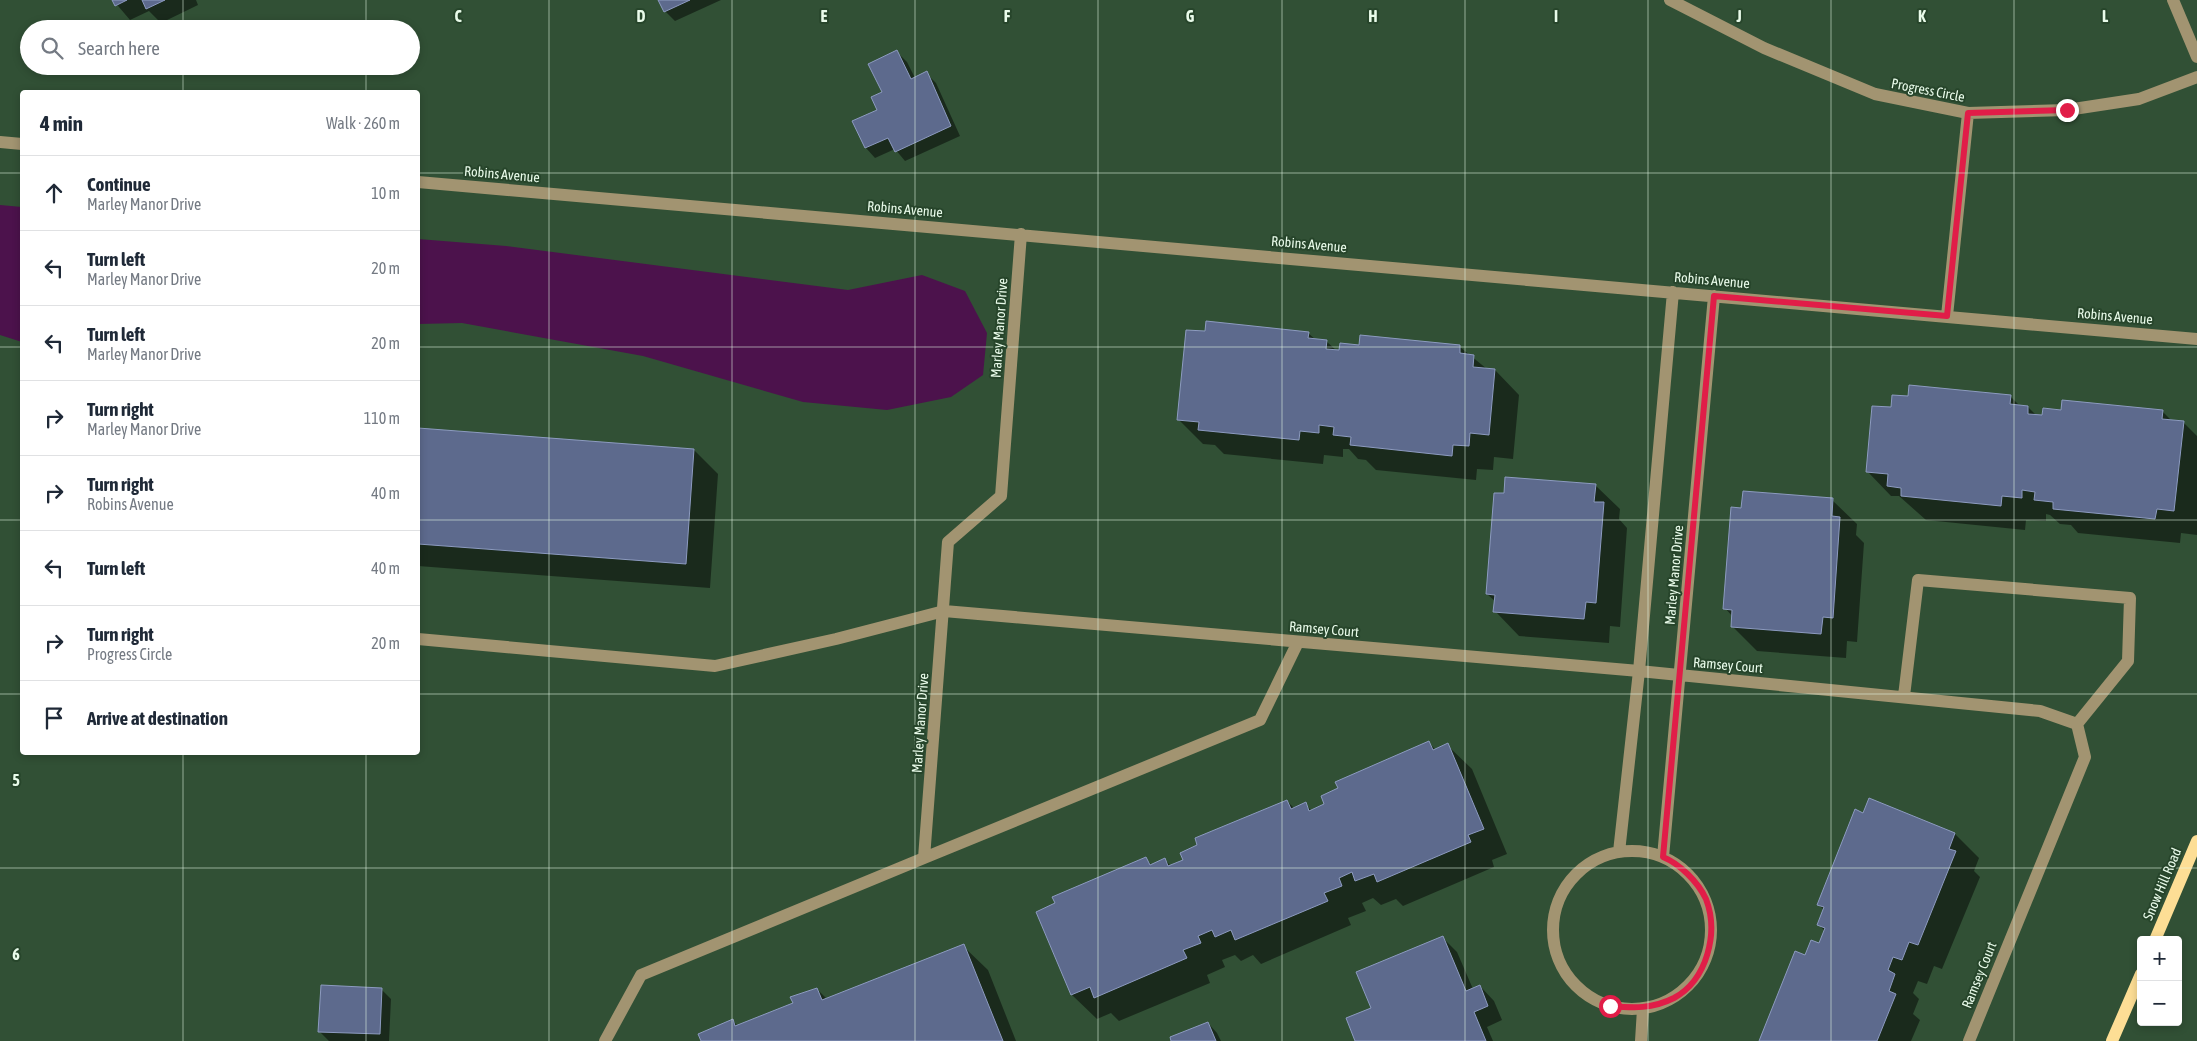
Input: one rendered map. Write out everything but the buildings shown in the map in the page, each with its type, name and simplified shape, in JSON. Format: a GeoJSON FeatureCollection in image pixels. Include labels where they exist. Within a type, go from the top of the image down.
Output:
{"type":"FeatureCollection","features":[{"type":"Feature","properties":{"kind":"main road","name":"Snow Hill Road"},"geometry":{"type":"LineString","coordinates":[[2157,936],[2197,840]]}},
{"type":"Feature","properties":{"kind":"main road"},"geometry":{"type":"LineString","coordinates":[[2112,1041],[2138,981]]}},
{"type":"Feature","properties":{"kind":"street","name":"Progress Circle"},"geometry":{"type":"LineString","coordinates":[[1670,0],[1764,48],[1875,94],[1968,113],[2067,110],[2130,100],[2197,77]]}},
{"type":"Feature","properties":{"kind":"street"},"geometry":{"type":"LineString","coordinates":[[2173,0],[2197,57]]}},
{"type":"Feature","properties":{"kind":"street"},"geometry":{"type":"LineString","coordinates":[[1947,316],[1968,113]]}},
{"type":"Feature","properties":{"kind":"street"},"geometry":{"type":"LineString","coordinates":[[0,142],[20,144]]}},
{"type":"Feature","properties":{"kind":"street","name":"Robins Avenue"},"geometry":{"type":"LineString","coordinates":[[420,182],[2197,339]]}},
{"type":"Feature","properties":{"kind":"street","name":"Marley Manor Drive"},"geometry":{"type":"LineString","coordinates":[[924,858],[948,542],[1001,496],[1021,234]]}},
{"type":"Feature","properties":{"kind":"street","name":"Marley Manor Drive"},"geometry":{"type":"LineString","coordinates":[[1619,852],[1638,671],[1673,292]]}},
{"type":"Feature","properties":{"kind":"street","name":"Marley Manor Drive"},"geometry":{"type":"LineString","coordinates":[[1663,857],[1714,296]]}},
{"type":"Feature","properties":{"kind":"street"},"geometry":{"type":"LineString","coordinates":[[1904,696],[1918,580],[2130,598],[2128,661],[2077,724]]}},
{"type":"Feature","properties":{"kind":"street","name":"Ramsey Court"},"geometry":{"type":"LineString","coordinates":[[420,639],[715,666],[836,639],[944,611],[1638,671],[2040,711],[2077,724],[2085,757],[1968,1041]]}},
{"type":"Feature","properties":{"kind":"street"},"geometry":{"type":"LineString","coordinates":[[605,1041],[641,975],[1260,720],[1298,642]]}},
{"type":"Feature","properties":{"kind":"street"},"geometry":{"type":"LineString","coordinates":[[1619,852],[1646,852],[1663,857],[1691,876],[1706,899],[1711,928],[1707,958],[1695,979],[1675,997],[1642,1009],[1610,1006],[1582,992],[1566,974],[1554,943],[1553,922],[1561,894],[1579,870],[1602,856],[1619,852]]}},
{"type":"Feature","properties":{"kind":"street"},"geometry":{"type":"LineString","coordinates":[[1641,1041],[1642,1009]]}},
{"type":"Feature","properties":{"kind":"shaded area"},"geometry":{"type":"Polygon","coordinates":[[[0,205],[20,207],[20,341],[0,335],[0,205]]]}},
{"type":"Feature","properties":{"kind":"shaded area"},"geometry":{"type":"Polygon","coordinates":[[[420,239],[506,246],[848,290],[922,275],[965,291],[987,333],[983,375],[951,397],[887,410],[803,402],[643,356],[462,323],[420,324],[420,239]]]}},
{"type":"Feature","properties":{"kind":"route"},"geometry":{"type":"LineString","coordinates":[[1610,1006],[1642,1009],[1675,997],[1695,979],[1707,958],[1711,928],[1706,899],[1691,876],[1663,857],[1714,296],[1947,316],[1968,113],[2067,110]]}}]}
